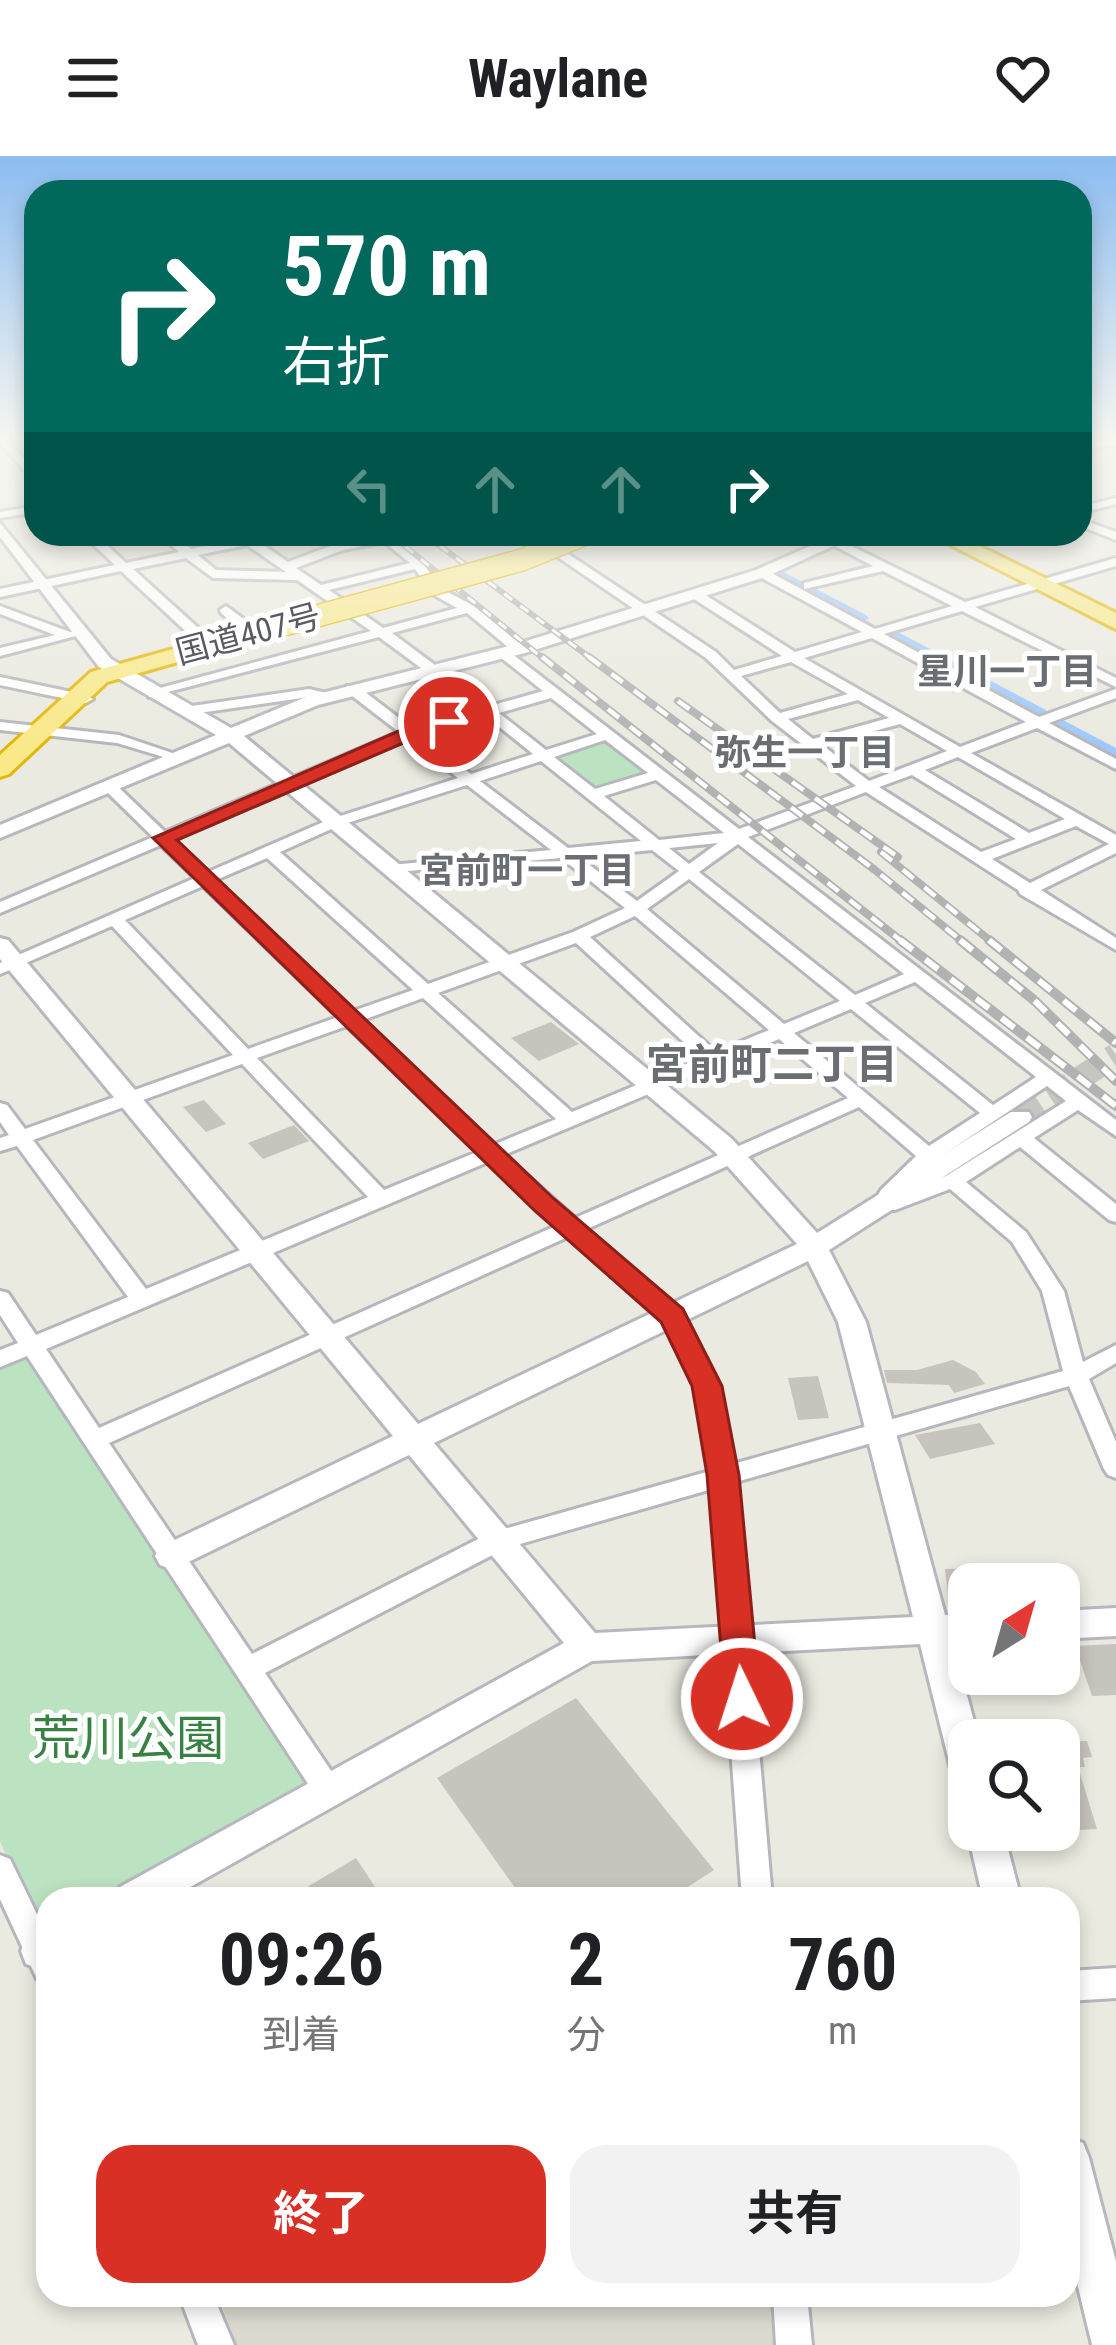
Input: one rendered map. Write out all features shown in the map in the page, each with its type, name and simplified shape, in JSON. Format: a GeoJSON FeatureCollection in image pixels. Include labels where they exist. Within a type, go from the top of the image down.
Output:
{"type":"FeatureCollection","features":[{"type":"Feature","properties":{"kind":"highway","name":"国道407号"},"geometry":{"type":"LineString","coordinates":[[0,769],[116,671],[260,628],[504,566],[555,546]]}},
{"type":"Feature","properties":{"kind":"highway"},"geometry":{"type":"LineString","coordinates":[[965,546],[1116,618]]}},
{"type":"Feature","properties":{"kind":"highway"},"geometry":{"type":"LineString","coordinates":[[976,546],[1041,582]]}},
{"type":"Feature","properties":{"kind":"highway","name":"国道407号"},"geometry":{"type":"LineString","coordinates":[[0,781],[45,731]]}},
{"type":"Feature","properties":{"kind":"street"},"geometry":{"type":"LineString","coordinates":[[8,538],[74,634],[116,671],[229,735],[735,1158],[814,1246],[852,1322],[956,1719]]}},
{"type":"Feature","properties":{"kind":"street"},"geometry":{"type":"LineString","coordinates":[[101,546],[216,649],[431,587]]}},
{"type":"Feature","properties":{"kind":"street"},"geometry":{"type":"LineString","coordinates":[[176,546],[213,574],[292,572],[344,546]]}},
{"type":"Feature","properties":{"kind":"street"},"geometry":{"type":"LineString","coordinates":[[0,593],[210,546]]}},
{"type":"Feature","properties":{"kind":"street"},"geometry":{"type":"LineString","coordinates":[[256,546],[435,669],[992,1113]]}},
{"type":"Feature","properties":{"kind":"street"},"geometry":{"type":"LineString","coordinates":[[396,546],[418,565],[431,587],[466,609],[556,692],[1116,1130]]}},
{"type":"Feature","properties":{"kind":"street"},"geometry":{"type":"LineString","coordinates":[[548,546],[711,656],[777,718],[866,786],[1116,945]]}},
{"type":"Feature","properties":{"kind":"street"},"geometry":{"type":"LineString","coordinates":[[552,549],[556,546]]}},
{"type":"Feature","properties":{"kind":"street"},"geometry":{"type":"LineString","coordinates":[[552,549],[562,546]]}},
{"type":"Feature","properties":{"kind":"street"},"geometry":{"type":"LineString","coordinates":[[0,832],[328,695],[511,651],[768,570],[816,546]]}},
{"type":"Feature","properties":{"kind":"street"},"geometry":{"type":"LineString","coordinates":[[849,546],[1116,683]]}},
{"type":"Feature","properties":{"kind":"street"},"geometry":{"type":"LineString","coordinates":[[311,561],[363,578]]}},
{"type":"Feature","properties":{"kind":"street"},"geometry":{"type":"LineString","coordinates":[[731,675],[1116,562]]}},
{"type":"Feature","properties":{"kind":"street"},"geometry":{"type":"LineString","coordinates":[[318,589],[418,565]]}},
{"type":"Feature","properties":{"kind":"street"},"geometry":{"type":"LineString","coordinates":[[808,586],[885,567]]}},
{"type":"Feature","properties":{"kind":"street"},"geometry":{"type":"LineString","coordinates":[[768,570],[808,586],[878,630]]}},
{"type":"Feature","properties":{"kind":"street"},"geometry":{"type":"LineString","coordinates":[[768,570],[1045,720],[1116,765]]}},
{"type":"Feature","properties":{"kind":"street"},"geometry":{"type":"LineString","coordinates":[[695,594],[793,657],[1116,844]]}},
{"type":"Feature","properties":{"kind":"street"},"geometry":{"type":"LineString","coordinates":[[226,610],[260,628],[347,609]]}},
{"type":"Feature","properties":{"kind":"street"},"geometry":{"type":"LineString","coordinates":[[154,694],[466,609]]}},
{"type":"Feature","properties":{"kind":"street"},"geometry":{"type":"LineString","coordinates":[[0,610],[74,634]]}},
{"type":"Feature","properties":{"kind":"street"},"geometry":{"type":"LineString","coordinates":[[0,652],[74,634]]}},
{"type":"Feature","properties":{"kind":"street"},"geometry":{"type":"LineString","coordinates":[[0,682],[81,698]]}},
{"type":"Feature","properties":{"kind":"street"},"geometry":{"type":"LineString","coordinates":[[352,689],[637,909],[928,1156]]}},
{"type":"Feature","properties":{"kind":"street"},"geometry":{"type":"LineString","coordinates":[[0,908],[408,734],[556,692]]}},
{"type":"Feature","properties":{"kind":"street"},"geometry":{"type":"LineString","coordinates":[[185,711],[309,693],[328,695]]}},
{"type":"Feature","properties":{"kind":"street"},"geometry":{"type":"LineString","coordinates":[[391,870],[738,835],[1116,693]]}},
{"type":"Feature","properties":{"kind":"street"},"geometry":{"type":"LineString","coordinates":[[777,718],[860,695]]}},
{"type":"Feature","properties":{"kind":"street"},"geometry":{"type":"LineString","coordinates":[[814,708],[854,732]]}},
{"type":"Feature","properties":{"kind":"street"},"geometry":{"type":"LineString","coordinates":[[809,744],[902,719]]}},
{"type":"Feature","properties":{"kind":"street"},"geometry":{"type":"LineString","coordinates":[[1045,720],[1116,751]]}},
{"type":"Feature","properties":{"kind":"street"},"geometry":{"type":"LineString","coordinates":[[0,726],[140,742],[177,757]]}},
{"type":"Feature","properties":{"kind":"street"},"geometry":{"type":"LineString","coordinates":[[586,1647],[416,1439],[5,959],[114,919],[333,823],[610,734]]}},
{"type":"Feature","properties":{"kind":"street"},"geometry":{"type":"LineString","coordinates":[[914,769],[1027,839]]}},
{"type":"Feature","properties":{"kind":"street"},"geometry":{"type":"LineString","coordinates":[[592,794],[662,774]]}},
{"type":"Feature","properties":{"kind":"street"},"geometry":{"type":"LineString","coordinates":[[109,786],[490,1154],[673,1316],[707,1386],[723,1475],[756,1887]]}},
{"type":"Feature","properties":{"kind":"street"},"geometry":{"type":"LineString","coordinates":[[978,859],[1076,820]]}},
{"type":"Feature","properties":{"kind":"street"},"geometry":{"type":"LineString","coordinates":[[0,1145],[579,936],[637,909],[738,835]]}},
{"type":"Feature","properties":{"kind":"street"},"geometry":{"type":"LineString","coordinates":[[1026,890],[1116,844]]}},
{"type":"Feature","properties":{"kind":"street"},"geometry":{"type":"LineString","coordinates":[[268,851],[570,1121]]}},
{"type":"Feature","properties":{"kind":"street"},"geometry":{"type":"LineString","coordinates":[[114,919],[382,1200]]}},
{"type":"Feature","properties":{"kind":"street"},"geometry":{"type":"LineString","coordinates":[[579,936],[715,1060]]}},
{"type":"Feature","properties":{"kind":"street"},"geometry":{"type":"LineString","coordinates":[[0,1360],[917,975]]}},
{"type":"Feature","properties":{"kind":"street"},"geometry":{"type":"LineString","coordinates":[[870,1212],[928,1156],[1050,1076]]}},
{"type":"Feature","properties":{"kind":"street"},"geometry":{"type":"LineString","coordinates":[[95,1438],[859,1100]]}},
{"type":"Feature","properties":{"kind":"street"},"geometry":{"type":"LineString","coordinates":[[172,1556],[814,1246],[1021,1127],[1080,1100]]}},
{"type":"Feature","properties":{"kind":"street"},"geometry":{"type":"LineString","coordinates":[[0,1109],[142,1300]]}},
{"type":"Feature","properties":{"kind":"street"},"geometry":{"type":"LineString","coordinates":[[870,1212],[953,1181],[1021,1127]]}},
{"type":"Feature","properties":{"kind":"street"},"geometry":{"type":"LineString","coordinates":[[1021,1127],[1116,1215]]}},
{"type":"Feature","properties":{"kind":"street"},"geometry":{"type":"LineString","coordinates":[[953,1181],[1019,1238],[1053,1291],[1076,1376],[1116,1469]]}},
{"type":"Feature","properties":{"kind":"street"},"geometry":{"type":"LineString","coordinates":[[0,1298],[328,1790]]}},
{"type":"Feature","properties":{"kind":"street"},"geometry":{"type":"LineString","coordinates":[[248,1669],[499,1540],[1076,1376],[1116,1353]]}},
{"type":"Feature","properties":{"kind":"street"},"geometry":{"type":"LineString","coordinates":[[1080,1623],[1116,1622]]}},
{"type":"Feature","properties":{"kind":"street"},"geometry":{"type":"LineString","coordinates":[[154,1887],[586,1647],[948,1629]]}},
{"type":"Feature","properties":{"kind":"street"},"geometry":{"type":"LineString","coordinates":[[990,1851],[999,1887]]}},
{"type":"Feature","properties":{"kind":"street"},"geometry":{"type":"LineString","coordinates":[[0,1868],[36,1938]]}},
{"type":"Feature","properties":{"kind":"street"},"geometry":{"type":"LineString","coordinates":[[1080,1985],[1116,1983]]}},
{"type":"Feature","properties":{"kind":"street"},"geometry":{"type":"LineString","coordinates":[[1080,2206],[1115,2345]]}},
{"type":"Feature","properties":{"kind":"street"},"geometry":{"type":"LineString","coordinates":[[201,2307],[216,2345]]}},
{"type":"Feature","properties":{"kind":"street"},"geometry":{"type":"LineString","coordinates":[[791,2307],[794,2345]]}},
{"type":"Feature","properties":{"kind":"shaded area"},"geometry":{"type":"Polygon","coordinates":[[[223,2307],[776,2307],[780,2345],[237,2345],[223,2307]]]}},
{"type":"Feature","properties":{"kind":"green space"},"geometry":{"type":"Polygon","coordinates":[[[609,738],[654,773],[594,791],[552,756],[609,738]]]}},
{"type":"Feature","properties":{"kind":"green space","name":"荒川公園"},"geometry":{"type":"Polygon","coordinates":[[[29,1354],[312,1786],[128,1887],[36,1887],[36,1916],[0,1842],[0,1366],[29,1354]]]}},
{"type":"Feature","properties":{"kind":"building"},"geometry":{"type":"Polygon","coordinates":[[[551,1022],[579,1044],[539,1061],[511,1038],[551,1022]]]}},
{"type":"Feature","properties":{"kind":"building"},"geometry":{"type":"Polygon","coordinates":[[[204,1100],[226,1124],[206,1132],[183,1107],[204,1100]]]}},
{"type":"Feature","properties":{"kind":"building"},"geometry":{"type":"Polygon","coordinates":[[[294,1125],[309,1141],[263,1159],[248,1143],[294,1125]]]}},
{"type":"Feature","properties":{"kind":"building"},"geometry":{"type":"Polygon","coordinates":[[[953,1360],[976,1372],[985,1384],[954,1393],[949,1385],[887,1383],[884,1370],[917,1370],[953,1360]]]}},
{"type":"Feature","properties":{"kind":"building"},"geometry":{"type":"Polygon","coordinates":[[[818,1376],[829,1418],[798,1420],[788,1378],[818,1376]]]}},
{"type":"Feature","properties":{"kind":"building"},"geometry":{"type":"Polygon","coordinates":[[[980,1423],[995,1444],[930,1459],[915,1435],[980,1423]]]}},
{"type":"Feature","properties":{"kind":"building"},"geometry":{"type":"Polygon","coordinates":[[[1116,1644],[1116,1695],[1092,1696],[1080,1646],[1116,1644]]]}},
{"type":"Feature","properties":{"kind":"building"},"geometry":{"type":"Polygon","coordinates":[[[576,1698],[714,1870],[688,1887],[514,1887],[437,1778],[576,1698]]]}},
{"type":"Feature","properties":{"kind":"building"},"geometry":{"type":"Polygon","coordinates":[[[1080,1741],[1087,1741],[1092,1757],[1083,1758],[1085,1767],[1080,1767],[1080,1741]]]}},
{"type":"Feature","properties":{"kind":"building"},"geometry":{"type":"Polygon","coordinates":[[[1080,1774],[1097,1829],[1080,1830],[1080,1774]]]}},
{"type":"Feature","properties":{"kind":"building"},"geometry":{"type":"Polygon","coordinates":[[[356,1858],[375,1887],[307,1887],[356,1858]]]}},
{"type":"Feature","properties":{"kind":"waterway"},"geometry":{"type":"LineString","coordinates":[[774,573],[859,619]]}},
{"type":"Feature","properties":{"kind":"waterway"},"geometry":{"type":"LineString","coordinates":[[885,633],[1038,715]]}},
{"type":"Feature","properties":{"kind":"waterway"},"geometry":{"type":"LineString","coordinates":[[1053,724],[1116,757]]}},
{"type":"Feature","properties":{"kind":"tunnel"},"geometry":{"type":"LineString","coordinates":[[1020,1117],[1116,1055]]}},
{"type":"Feature","properties":{"kind":"railway"},"geometry":{"type":"LineString","coordinates":[[405,546],[545,660]]}},
{"type":"Feature","properties":{"kind":"railway"},"geometry":{"type":"LineString","coordinates":[[440,546],[593,660]]}},
{"type":"Feature","properties":{"kind":"railway"},"geometry":{"type":"LineString","coordinates":[[542,657],[904,943]]}},
{"type":"Feature","properties":{"kind":"railway"},"geometry":{"type":"LineString","coordinates":[[589,657],[875,870],[964,943]]}},
{"type":"Feature","properties":{"kind":"railway"},"geometry":{"type":"LineString","coordinates":[[678,701],[898,857]]}},
{"type":"Feature","properties":{"kind":"railway"},"geometry":{"type":"LineString","coordinates":[[881,852],[993,943]]}},
{"type":"Feature","properties":{"kind":"railway"},"geometry":{"type":"LineString","coordinates":[[900,940],[1116,1106]]}},
{"type":"Feature","properties":{"kind":"railway"},"geometry":{"type":"LineString","coordinates":[[960,940],[1035,1001],[1116,1081]]}},
{"type":"Feature","properties":{"kind":"railway"},"geometry":{"type":"LineString","coordinates":[[989,940],[1116,1043]]}},
{"type":"Feature","properties":{"kind":"district","name":"星川一丁目"},"geometry":{"type":"Point","coordinates":[1007,672]}},
{"type":"Feature","properties":{"kind":"district","name":"弥生一丁目"},"geometry":{"type":"Point","coordinates":[805,753]}},
{"type":"Feature","properties":{"kind":"district","name":"宮前町一丁目"},"geometry":{"type":"Point","coordinates":[527,871]}},
{"type":"Feature","properties":{"kind":"district","name":"宮前町二丁目"},"geometry":{"type":"Point","coordinates":[772,1064]}},
{"type":"Feature","properties":{"kind":"route"},"geometry":{"type":"LineString","coordinates":[[449,722],[408,734],[163,838],[544,1204],[673,1316],[707,1386],[723,1475],[742,1699]]}}]}
